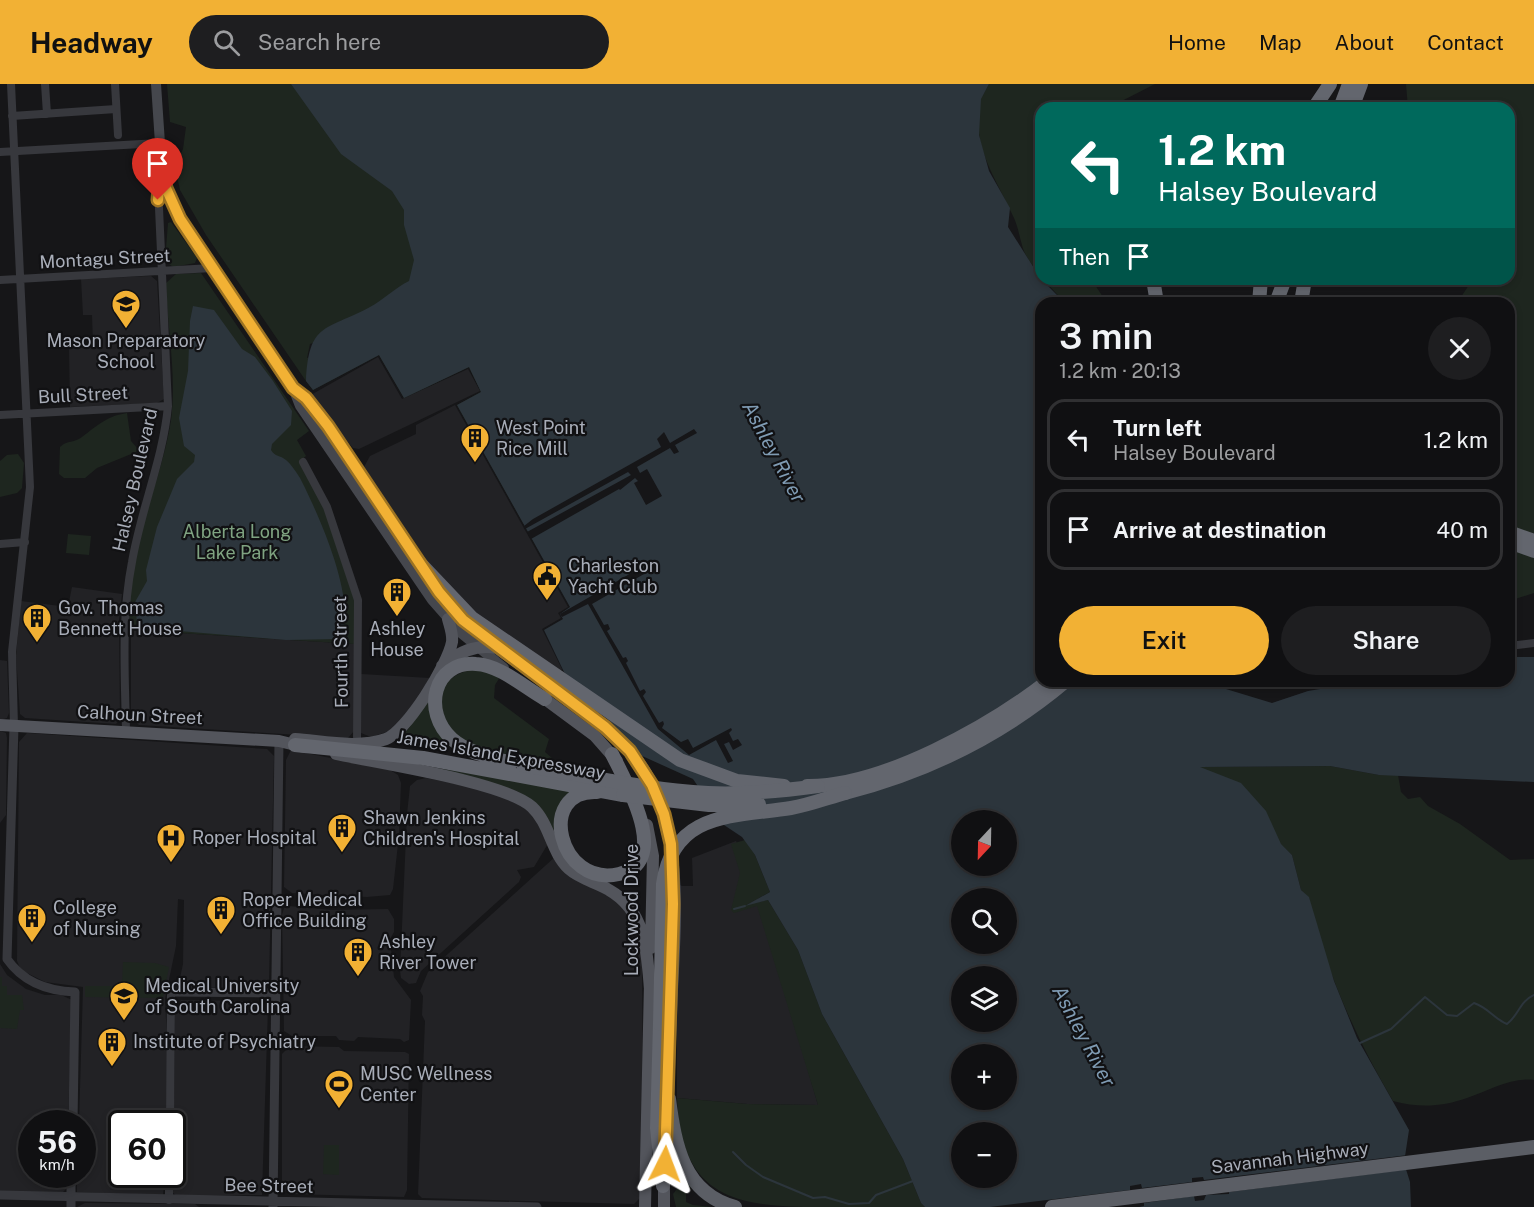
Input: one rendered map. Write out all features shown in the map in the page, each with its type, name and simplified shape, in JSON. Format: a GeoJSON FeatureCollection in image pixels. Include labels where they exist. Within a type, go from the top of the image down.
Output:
{"type":"FeatureCollection","features":[{"type":"Feature","properties":{"kind":"highway"},"geometry":{"type":"LineString","coordinates":[[1318,102],[1330,84]]}},
{"type":"Feature","properties":{"kind":"highway"},"geometry":{"type":"LineString","coordinates":[[1342,102],[1349,84]]}},
{"type":"Feature","properties":{"kind":"highway"},"geometry":{"type":"LineString","coordinates":[[1355,102],[1363,84]]}},
{"type":"Feature","properties":{"kind":"highway"},"geometry":{"type":"LineString","coordinates":[[1358,102],[1363,84]]}},
{"type":"Feature","properties":{"kind":"highway"},"geometry":{"type":"LineString","coordinates":[[1515,534],[1534,540]]}},
{"type":"Feature","properties":{"kind":"highway"},"geometry":{"type":"LineString","coordinates":[[1515,545],[1534,551]]}},
{"type":"Feature","properties":{"kind":"highway"},"geometry":{"type":"LineString","coordinates":[[418,561],[523,672],[545,699]]}},
{"type":"Feature","properties":{"kind":"highway"},"geometry":{"type":"LineString","coordinates":[[518,767],[474,752],[453,740],[439,725],[433,701],[444,678],[465,664],[486,665],[523,672],[695,768],[737,781],[818,786]]}},
{"type":"Feature","properties":{"kind":"highway","name":"James Island Expressway"},"geometry":{"type":"LineString","coordinates":[[357,743],[634,784],[708,793],[757,793],[818,786],[902,764],[948,744],[1012,707],[1040,687]]}},
{"type":"Feature","properties":{"kind":"highway","name":"James Island Expressway"},"geometry":{"type":"LineString","coordinates":[[295,745],[518,767],[623,795],[685,803],[735,805],[845,793],[917,771],[962,751],[1026,713],[1058,687]]}},
{"type":"Feature","properties":{"kind":"highway"},"geometry":{"type":"LineString","coordinates":[[612,754],[637,805],[644,847],[641,858],[627,872],[606,875],[590,871],[574,861],[564,846],[560,830],[565,808],[569,801],[584,792],[623,795]]}},
{"type":"Feature","properties":{"kind":"highway"},"geometry":{"type":"LineString","coordinates":[[663,1186],[657,1128],[663,884],[667,866],[681,840],[704,822],[716,818],[794,807],[845,793]]}},
{"type":"Feature","properties":{"kind":"highway"},"geometry":{"type":"LineString","coordinates":[[669,1099],[676,1145],[685,1168],[703,1190],[719,1201],[735,1207]]}},
{"type":"Feature","properties":{"kind":"highway","name":"Savannah Highway"},"geometry":{"type":"LineString","coordinates":[[1052,1207],[1534,1147]]}},
{"type":"Feature","properties":{"kind":"main road"},"geometry":{"type":"LineString","coordinates":[[156,84],[161,164],[171,202],[212,268],[293,388],[300,406],[414,574],[448,619],[476,647],[523,672],[605,727],[630,751],[646,772],[664,814],[671,844],[669,1099],[663,1186],[664,1207]]}},
{"type":"Feature","properties":{"kind":"main road"},"geometry":{"type":"LineString","coordinates":[[293,388],[306,398],[328,426],[418,561],[455,611],[523,672]]}},
{"type":"Feature","properties":{"kind":"main road"},"geometry":{"type":"LineString","coordinates":[[442,666],[452,638],[448,619]]}},
{"type":"Feature","properties":{"kind":"main road"},"geometry":{"type":"LineString","coordinates":[[442,666],[452,657],[476,647],[497,648]]}},
{"type":"Feature","properties":{"kind":"main road","name":"Calhoun Street"},"geometry":{"type":"LineString","coordinates":[[0,725],[279,741],[295,739],[357,743],[384,739],[395,734],[410,716],[442,666]]}},
{"type":"Feature","properties":{"kind":"main road","name":"Lockwood Drive"},"geometry":{"type":"LineString","coordinates":[[545,699],[595,736],[612,754],[627,774],[646,819],[653,856],[653,880],[645,1207]]}},
{"type":"Feature","properties":{"kind":"main road","name":"Calhoun Street"},"geometry":{"type":"LineString","coordinates":[[279,741],[499,790],[526,802],[539,814],[564,864],[579,876],[616,894],[635,915],[646,940],[650,990]]}},
{"type":"Feature","properties":{"kind":"main road"},"geometry":{"type":"LineString","coordinates":[[647,1123],[652,1184],[659,1190],[663,1186]]}},
{"type":"Feature","properties":{"kind":"street"},"geometry":{"type":"LineString","coordinates":[[11,84],[30,498],[12,652],[14,726],[7,959],[15,971],[27,980],[44,987],[75,992],[73,1110]]}},
{"type":"Feature","properties":{"kind":"street"},"geometry":{"type":"LineString","coordinates":[[45,84],[47,114]]}},
{"type":"Feature","properties":{"kind":"street"},"geometry":{"type":"LineString","coordinates":[[115,84],[117,135]]}},
{"type":"Feature","properties":{"kind":"street"},"geometry":{"type":"LineString","coordinates":[[12,116],[116,109]]}},
{"type":"Feature","properties":{"kind":"street"},"geometry":{"type":"LineString","coordinates":[[0,152],[159,143]]}},
{"type":"Feature","properties":{"kind":"street","name":"Halsey Boulevard"},"geometry":{"type":"LineString","coordinates":[[126,732],[125,645],[128,582],[136,541],[164,436],[168,406],[158,186],[161,164]]}},
{"type":"Feature","properties":{"kind":"street","name":"Montagu Street"},"geometry":{"type":"LineString","coordinates":[[0,280],[212,268]]}},
{"type":"Feature","properties":{"kind":"street","name":"Bull Street"},"geometry":{"type":"LineString","coordinates":[[0,415],[168,406]]}},
{"type":"Feature","properties":{"kind":"street","name":"Fourth Street"},"geometry":{"type":"LineString","coordinates":[[303,462],[327,507],[358,600],[357,743]]}},
{"type":"Feature","properties":{"kind":"street"},"geometry":{"type":"LineString","coordinates":[[0,544],[25,542]]}},
{"type":"Feature","properties":{"kind":"street"},"geometry":{"type":"LineString","coordinates":[[1515,645],[1534,643]]}},
{"type":"Feature","properties":{"kind":"street"},"geometry":{"type":"LineString","coordinates":[[273,1205],[279,741]]}},
{"type":"Feature","properties":{"kind":"street"},"geometry":{"type":"LineString","coordinates":[[170,1110],[171,992],[276,993]]}},
{"type":"Feature","properties":{"kind":"street"},"geometry":{"type":"LineString","coordinates":[[169,1188],[169,1200]]}},
{"type":"Feature","properties":{"kind":"street","name":"Bee Street"},"geometry":{"type":"LineString","coordinates":[[0,1196],[71,1202],[169,1200],[203,1204],[537,1207]]}},
{"type":"Feature","properties":{"kind":"shaded area","name":"Mason Preparatory School"},"geometry":{"type":"Polygon","coordinates":[[[151,276],[157,281],[164,399],[157,403],[70,407],[69,346],[93,345],[92,315],[83,315],[81,279],[151,276]]]}},
{"type":"Feature","properties":{"kind":"shaded area"},"geometry":{"type":"Polygon","coordinates":[[[378,357],[402,399],[468,369],[480,391],[359,449],[353,448],[309,396],[378,357]]]}},
{"type":"Feature","properties":{"kind":"shaded area"},"geometry":{"type":"Polygon","coordinates":[[[455,405],[568,607],[558,613],[561,618],[542,629],[562,669],[559,674],[484,624],[438,577],[364,467],[370,456],[416,434],[416,425],[455,405]]]}},
{"type":"Feature","properties":{"kind":"shaded area"},"geometry":{"type":"Polygon","coordinates":[[[72,587],[122,594],[119,620],[120,719],[116,724],[25,718],[20,714],[16,656],[21,601],[68,607],[72,587]]]}},
{"type":"Feature","properties":{"kind":"shaded area"},"geometry":{"type":"Polygon","coordinates":[[[131,630],[355,644],[354,731],[348,738],[139,725],[131,717],[131,630]]]}},
{"type":"Feature","properties":{"kind":"shaded area"},"geometry":{"type":"Polygon","coordinates":[[[0,660],[7,661],[9,713],[7,718],[0,720],[0,660]]]}},
{"type":"Feature","properties":{"kind":"shaded area"},"geometry":{"type":"Polygon","coordinates":[[[361,674],[430,678],[396,729],[371,737],[361,733],[361,674]]]}},
{"type":"Feature","properties":{"kind":"shaded area"},"geometry":{"type":"Polygon","coordinates":[[[0,731],[6,733],[7,738],[6,815],[0,823],[0,731]]]}},
{"type":"Feature","properties":{"kind":"shaded area","name":"Roper Hospital"},"geometry":{"type":"Polygon","coordinates":[[[27,733],[267,749],[274,756],[269,983],[266,988],[178,987],[183,964],[184,900],[178,899],[176,946],[165,999],[168,1060],[166,1110],[108,1110],[108,1188],[164,1188],[163,1195],[77,1192],[77,1188],[96,1188],[96,1110],[79,1110],[83,987],[45,982],[21,970],[17,961],[19,742],[27,733]]]}},
{"type":"Feature","properties":{"kind":"shaded area"},"geometry":{"type":"Polygon","coordinates":[[[291,750],[390,770],[398,775],[401,783],[399,835],[393,889],[390,895],[367,897],[292,893],[284,887],[286,760],[291,750]]]}},
{"type":"Feature","properties":{"kind":"shaded area"},"geometry":{"type":"Polygon","coordinates":[[[426,778],[498,792],[530,809],[549,842],[534,867],[517,870],[521,877],[519,882],[421,971],[416,983],[409,984],[401,978],[400,971],[407,814],[410,786],[417,780],[426,778]]]}},
{"type":"Feature","properties":{"kind":"shaded area"},"geometry":{"type":"Polygon","coordinates":[[[736,841],[755,887],[818,1105],[747,1104],[677,1098],[677,883],[682,886],[693,886],[692,858],[736,841]]]}},
{"type":"Feature","properties":{"kind":"shaded area"},"geometry":{"type":"Polygon","coordinates":[[[556,856],[628,909],[642,953],[643,1113],[640,1198],[634,1204],[422,1198],[418,1194],[425,1021],[422,1015],[423,996],[420,991],[428,972],[556,856]]]}},
{"type":"Feature","properties":{"kind":"shaded area","name":"Medical University of South Carolina"},"geometry":{"type":"Polygon","coordinates":[[[289,906],[332,910],[388,909],[394,919],[394,932],[390,939],[394,977],[411,1000],[409,1040],[404,1042],[400,1039],[358,1037],[354,1041],[339,1040],[336,1036],[292,1036],[284,1031],[282,915],[284,908],[289,906]]]}},
{"type":"Feature","properties":{"kind":"shaded area"},"geometry":{"type":"Polygon","coordinates":[[[0,964],[7,975],[26,989],[45,995],[61,995],[72,1000],[68,1110],[18,1110],[18,1188],[66,1189],[63,1192],[0,1192],[0,964]]]}},
{"type":"Feature","properties":{"kind":"shaded area","name":"Medical University of South Carolina"},"geometry":{"type":"Polygon","coordinates":[[[181,1000],[256,1001],[268,1007],[262,1195],[177,1196],[173,1193],[173,1188],[186,1188],[186,1110],[174,1110],[175,1007],[181,1000]]]}},
{"type":"Feature","properties":{"kind":"shaded area","name":"Medical University of South Carolina"},"geometry":{"type":"Polygon","coordinates":[[[290,1046],[339,1047],[344,1051],[405,1052],[409,1054],[407,1190],[404,1197],[291,1194],[285,1191],[282,1186],[282,1054],[290,1046]]]}},
{"type":"Feature","properties":{"kind":"shaded area"},"geometry":{"type":"Polygon","coordinates":[[[85,1203],[195,1204],[199,1207],[77,1207],[85,1203]]]}},
{"type":"Feature","properties":{"kind":"green space"},"geometry":{"type":"Polygon","coordinates":[[[167,84],[350,84],[474,282],[310,344],[307,358],[458,301],[571,608],[457,405],[481,392],[469,367],[404,398],[379,355],[313,390],[306,381],[206,235],[180,190],[175,167],[183,149],[186,127],[170,122],[167,84]]]}},
{"type":"Feature","properties":{"kind":"green space"},"geometry":{"type":"Polygon","coordinates":[[[989,84],[1155,84],[1120,102],[1035,102],[1035,268],[1025,254],[1015,221],[982,147],[978,116],[980,100],[989,84]]]}},
{"type":"Feature","properties":{"kind":"green space"},"geometry":{"type":"Polygon","coordinates":[[[1406,84],[1534,84],[1534,593],[1515,599],[1515,297],[1461,297],[1469,285],[1515,285],[1515,102],[1408,102],[1406,84]]]}},
{"type":"Feature","properties":{"kind":"green space"},"geometry":{"type":"Polygon","coordinates":[[[171,222],[197,258],[195,263],[173,267],[165,261],[168,223],[171,222]]]}},
{"type":"Feature","properties":{"kind":"green space","name":"Alberta Long Lake Park"},"geometry":{"type":"Polygon","coordinates":[[[201,273],[309,431],[297,440],[306,456],[300,461],[326,511],[354,596],[355,644],[131,630],[129,605],[131,579],[143,525],[166,445],[173,403],[166,283],[176,274],[201,273]]]}},
{"type":"Feature","properties":{"kind":"green space"},"geometry":{"type":"Polygon","coordinates":[[[1048,285],[1095,285],[1103,297],[1060,297],[1048,285]]]}},
{"type":"Feature","properties":{"kind":"green space"},"geometry":{"type":"Polygon","coordinates":[[[127,413],[131,441],[138,449],[136,452],[97,468],[85,478],[64,478],[59,474],[60,447],[79,439],[108,419],[127,413]]]}},
{"type":"Feature","properties":{"kind":"green space"},"geometry":{"type":"Polygon","coordinates":[[[18,454],[24,463],[22,488],[17,493],[0,497],[0,461],[7,455],[18,454]]]}},
{"type":"Feature","properties":{"kind":"green space"},"geometry":{"type":"Polygon","coordinates":[[[68,534],[91,536],[89,555],[66,553],[68,534]]]}},
{"type":"Feature","properties":{"kind":"green space"},"geometry":{"type":"Polygon","coordinates":[[[477,667],[500,677],[495,685],[494,698],[549,739],[545,752],[560,765],[487,750],[458,739],[440,718],[446,684],[457,675],[477,667]]]}},
{"type":"Feature","properties":{"kind":"green space"},"geometry":{"type":"Polygon","coordinates":[[[427,697],[455,747],[396,742],[410,727],[427,697]]]}},
{"type":"Feature","properties":{"kind":"green space"},"geometry":{"type":"Polygon","coordinates":[[[373,758],[576,790],[556,831],[553,832],[525,796],[517,791],[373,758]]]}},
{"type":"Feature","properties":{"kind":"green space"},"geometry":{"type":"Polygon","coordinates":[[[1330,766],[1379,775],[1398,775],[1401,792],[1408,799],[1420,797],[1428,806],[1460,824],[1510,860],[1534,859],[1534,1080],[1508,1083],[1467,1098],[1439,1105],[1421,1106],[1393,1101],[1343,1003],[1324,951],[1309,898],[1301,890],[1292,855],[1198,767],[1330,766]]]}},
{"type":"Feature","properties":{"kind":"green space"},"geometry":{"type":"Polygon","coordinates":[[[745,840],[755,855],[770,892],[748,904],[768,900],[798,950],[822,1014],[903,1159],[921,1203],[925,1207],[789,1206],[738,1199],[718,1190],[701,1176],[689,1157],[681,1131],[677,1098],[747,1104],[818,1105],[757,906],[734,913],[731,910],[740,873],[731,844],[745,840]]]}},
{"type":"Feature","properties":{"kind":"green space"},"geometry":{"type":"Polygon","coordinates":[[[123,962],[155,963],[169,967],[163,998],[85,997],[85,986],[122,986],[123,962]]]}},
{"type":"Feature","properties":{"kind":"green space"},"geometry":{"type":"Polygon","coordinates":[[[0,977],[2,977],[2,986],[7,986],[7,995],[22,995],[24,1010],[20,1010],[17,1029],[0,1028],[0,977]]]}},
{"type":"Feature","properties":{"kind":"green space"},"geometry":{"type":"Polygon","coordinates":[[[324,1145],[339,1145],[339,1175],[323,1174],[324,1145]]]}},
{"type":"Feature","properties":{"kind":"green space"},"geometry":{"type":"Polygon","coordinates":[[[673,1153],[708,1201],[686,1184],[686,1202],[712,1207],[676,1207],[673,1194],[678,1185],[678,1175],[673,1153]]]}},
{"type":"Feature","properties":{"kind":"water","name":"Ashley River"},"geometry":{"type":"Polygon","coordinates":[[[291,84],[989,84],[981,99],[979,135],[989,171],[1010,208],[1008,227],[1035,270],[1035,285],[1047,285],[1059,297],[1035,297],[1035,687],[1205,687],[1226,689],[1272,703],[1308,691],[1332,687],[1515,687],[1515,657],[1534,657],[1534,782],[1379,775],[1330,766],[1200,767],[1241,783],[1266,811],[1281,844],[1292,855],[1301,890],[1309,897],[1334,981],[1357,1038],[1409,1130],[1404,1163],[1410,1182],[1411,1207],[925,1207],[921,1203],[903,1159],[822,1014],[798,950],[768,900],[745,906],[770,892],[755,855],[742,837],[724,825],[693,779],[640,755],[564,672],[544,630],[563,619],[560,614],[570,607],[457,405],[481,392],[469,367],[404,398],[379,355],[313,390],[306,381],[311,348],[322,331],[370,307],[409,281],[414,260],[404,225],[404,210],[392,191],[341,154],[291,84]]]}},
{"type":"Feature","properties":{"kind":"water","name":"Alberta Long Lake Park"},"geometry":{"type":"Polygon","coordinates":[[[193,306],[214,310],[242,349],[255,357],[292,411],[291,425],[272,444],[271,450],[274,454],[284,458],[300,478],[326,535],[341,583],[344,606],[344,625],[337,639],[286,640],[144,628],[137,623],[135,602],[147,581],[146,570],[157,527],[177,479],[194,462],[195,455],[184,446],[179,418],[188,371],[190,321],[193,306]]]}},
{"type":"Feature","properties":{"kind":"pier"},"geometry":{"type":"Polygon","coordinates":[[[694,429],[697,433],[675,445],[679,452],[674,454],[670,448],[637,467],[640,473],[647,469],[662,496],[646,505],[634,483],[638,481],[635,478],[620,490],[531,539],[527,532],[631,475],[628,472],[525,529],[524,526],[533,519],[661,447],[657,439],[664,432],[670,443],[694,429]]]}},
{"type":"Feature","properties":{"kind":"pier"},"geometry":{"type":"Polygon","coordinates":[[[640,568],[644,574],[592,604],[604,625],[608,624],[610,629],[607,631],[623,658],[626,657],[628,661],[626,663],[640,691],[644,689],[646,692],[643,696],[659,723],[663,721],[662,728],[681,742],[688,739],[693,748],[731,728],[729,733],[733,741],[738,739],[742,745],[733,750],[729,742],[724,744],[733,761],[728,763],[716,740],[689,755],[658,729],[588,604],[562,617],[560,614],[640,568]]]}},
{"type":"Feature","properties":{"kind":"pier"},"geometry":{"type":"Polygon","coordinates":[[[1408,1155],[1409,1169],[1229,1192],[1229,1194],[1206,1195],[1204,1200],[1195,1201],[1194,1196],[1144,1203],[1144,1206],[1139,1207],[990,1207],[1130,1190],[1130,1186],[1141,1184],[1142,1188],[1192,1182],[1192,1178],[1203,1177],[1204,1180],[1408,1155]]]}},
{"type":"Feature","properties":{"kind":"waterway"},"geometry":{"type":"LineString","coordinates":[[734,909],[745,906]]}},
{"type":"Feature","properties":{"kind":"waterway"},"geometry":{"type":"LineString","coordinates":[[1360,1043],[1391,1029],[1425,997],[1447,1015],[1457,1016],[1474,1003],[1507,1024],[1525,1001],[1534,995]]}},
{"type":"Feature","properties":{"kind":"waterway"},"geometry":{"type":"LineString","coordinates":[[733,1152],[763,1177],[813,1198],[825,1197],[849,1204],[869,1203],[876,1195],[913,1181]]}},
{"type":"Feature","properties":{"kind":"place","name":"Mason Preparatory School"},"geometry":{"type":"Point","coordinates":[126,330]}},
{"type":"Feature","properties":{"kind":"place","name":"West Point Rice Mill"},"geometry":{"type":"Point","coordinates":[475,464]}},
{"type":"Feature","properties":{"kind":"place","name":"Charleston Yacht Club"},"geometry":{"type":"Point","coordinates":[547,602]}},
{"type":"Feature","properties":{"kind":"place","name":"Ashley House"},"geometry":{"type":"Point","coordinates":[397,618]}},
{"type":"Feature","properties":{"kind":"place","name":"Gov. Thomas Bennett House"},"geometry":{"type":"Point","coordinates":[37,644]}},
{"type":"Feature","properties":{"kind":"place","name":"Shawn Jenkins Children's Hospital"},"geometry":{"type":"Point","coordinates":[342,854]}},
{"type":"Feature","properties":{"kind":"place","name":"Roper Hospital"},"geometry":{"type":"Point","coordinates":[171,864]}},
{"type":"Feature","properties":{"kind":"place","name":"Roper Medical Office Building"},"geometry":{"type":"Point","coordinates":[221,936]}},
{"type":"Feature","properties":{"kind":"place","name":"College of Nursing"},"geometry":{"type":"Point","coordinates":[32,944]}},
{"type":"Feature","properties":{"kind":"place","name":"Ashley River Tower"},"geometry":{"type":"Point","coordinates":[358,978]}},
{"type":"Feature","properties":{"kind":"place","name":"Medical University of South Carolina"},"geometry":{"type":"Point","coordinates":[124,1022]}},
{"type":"Feature","properties":{"kind":"place","name":"Institute of Psychiatry"},"geometry":{"type":"Point","coordinates":[112,1068]}},
{"type":"Feature","properties":{"kind":"place","name":"MUSC Wellness Center"},"geometry":{"type":"Point","coordinates":[339,1110]}},
{"type":"Feature","properties":{"kind":"route"},"geometry":{"type":"LineString","coordinates":[[158,200],[161,164],[171,202],[212,268],[293,388],[306,398],[328,426],[439,592],[455,611],[471,628],[617,737],[646,772],[664,814],[671,844],[673,904],[669,1099],[665,1164]]}}]}
